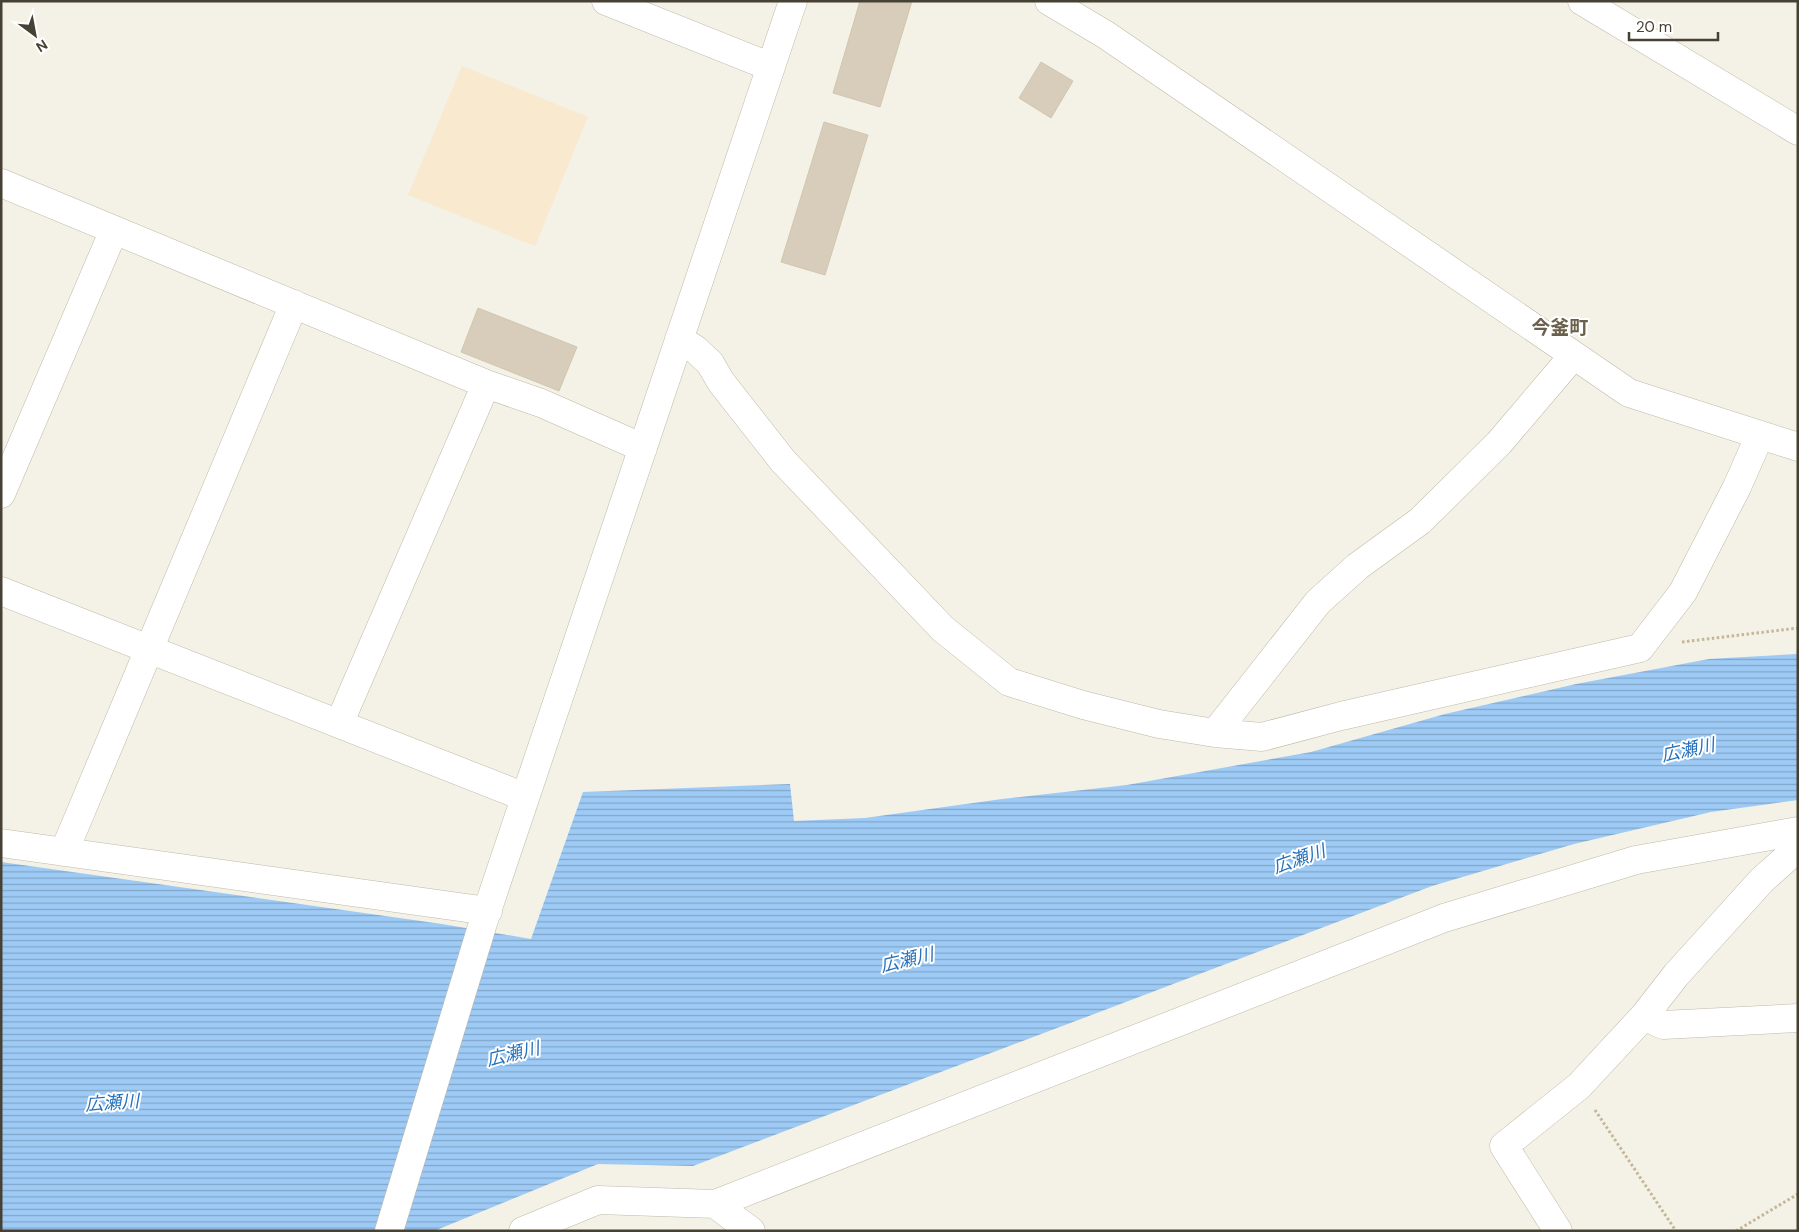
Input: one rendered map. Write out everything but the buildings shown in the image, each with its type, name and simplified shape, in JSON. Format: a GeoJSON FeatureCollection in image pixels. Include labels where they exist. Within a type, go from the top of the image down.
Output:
{"type":"FeatureCollection","features":[{"type":"Feature","properties":{"kind":"street"},"geometry":{"type":"LineString","coordinates":[[606,1],[771,67]]}},
{"type":"Feature","properties":{"kind":"street"},"geometry":{"type":"LineString","coordinates":[[389,1231],[485,917],[793,1]]}},
{"type":"Feature","properties":{"kind":"street"},"geometry":{"type":"LineString","coordinates":[[1049,1],[1106,35],[1573,356],[1629,392],[1798,447]]}},
{"type":"Feature","properties":{"kind":"street"},"geometry":{"type":"LineString","coordinates":[[1582,1],[1798,131]]}},
{"type":"Feature","properties":{"kind":"street"},"geometry":{"type":"LineString","coordinates":[[1,184],[486,384],[541,402],[643,448]]}},
{"type":"Feature","properties":{"kind":"street"},"geometry":{"type":"LineString","coordinates":[[1,494],[114,230]]}},
{"type":"Feature","properties":{"kind":"street"},"geometry":{"type":"LineString","coordinates":[[64,852],[294,304]]}},
{"type":"Feature","properties":{"kind":"street"},"geometry":{"type":"LineString","coordinates":[[679,339],[695,349],[710,363],[721,382],[783,461],[943,630],[1009,682],[1083,705],[1159,724],[1215,733],[1262,736],[1341,716],[1640,648],[1683,592],[1737,487],[1760,435]]}},
{"type":"Feature","properties":{"kind":"street"},"geometry":{"type":"LineString","coordinates":[[1215,733],[1318,602],[1358,566],[1420,521],[1499,443],[1573,356]]}},
{"type":"Feature","properties":{"kind":"street"},"geometry":{"type":"LineString","coordinates":[[340,724],[486,384]]}},
{"type":"Feature","properties":{"kind":"street"},"geometry":{"type":"LineString","coordinates":[[1,591],[526,797]]}},
{"type":"Feature","properties":{"kind":"street"},"geometry":{"type":"LineString","coordinates":[[523,1231],[598,1200],[715,1204],[1444,918],[1636,860],[1798,831]]}},
{"type":"Feature","properties":{"kind":"street"},"geometry":{"type":"LineString","coordinates":[[1,843],[485,917]]}},
{"type":"Feature","properties":{"kind":"street"},"geometry":{"type":"LineString","coordinates":[[1558,1231],[1504,1146],[1579,1086],[1644,1016],[1676,975],[1762,880],[1798,848]]}},
{"type":"Feature","properties":{"kind":"street"},"geometry":{"type":"LineString","coordinates":[[1644,1016],[1663,1025],[1798,1018]]}},
{"type":"Feature","properties":{"kind":"street"},"geometry":{"type":"LineString","coordinates":[[715,1204],[752,1231]]}},
{"type":"Feature","properties":{"kind":"path"},"geometry":{"type":"LineString","coordinates":[[1640,648],[1798,628]]}},
{"type":"Feature","properties":{"kind":"path"},"geometry":{"type":"LineString","coordinates":[[1579,1086],[1676,1231]]}},
{"type":"Feature","properties":{"kind":"path"},"geometry":{"type":"LineString","coordinates":[[1736,1231],[1798,1194]]}},
{"type":"Feature","properties":{"kind":"shaded area"},"geometry":{"type":"Polygon","coordinates":[[[462,66],[588,117],[535,246],[408,195],[462,66]]]}},
{"type":"Feature","properties":{"kind":"water","name":"広瀬川"},"geometry":{"type":"Polygon","coordinates":[[[1798,654],[1798,800],[1711,812],[1574,844],[1432,886],[693,1166],[598,1164],[434,1231],[1,1231],[1,862],[442,924],[531,939],[583,792],[790,784],[794,821],[865,818],[1002,799],[1127,785],[1311,752],[1445,714],[1576,684],[1709,659],[1798,654]]]}},
{"type":"Feature","properties":{"kind":"district","name":"今釜町"},"geometry":{"type":"Point","coordinates":[1560,327]}}]}
